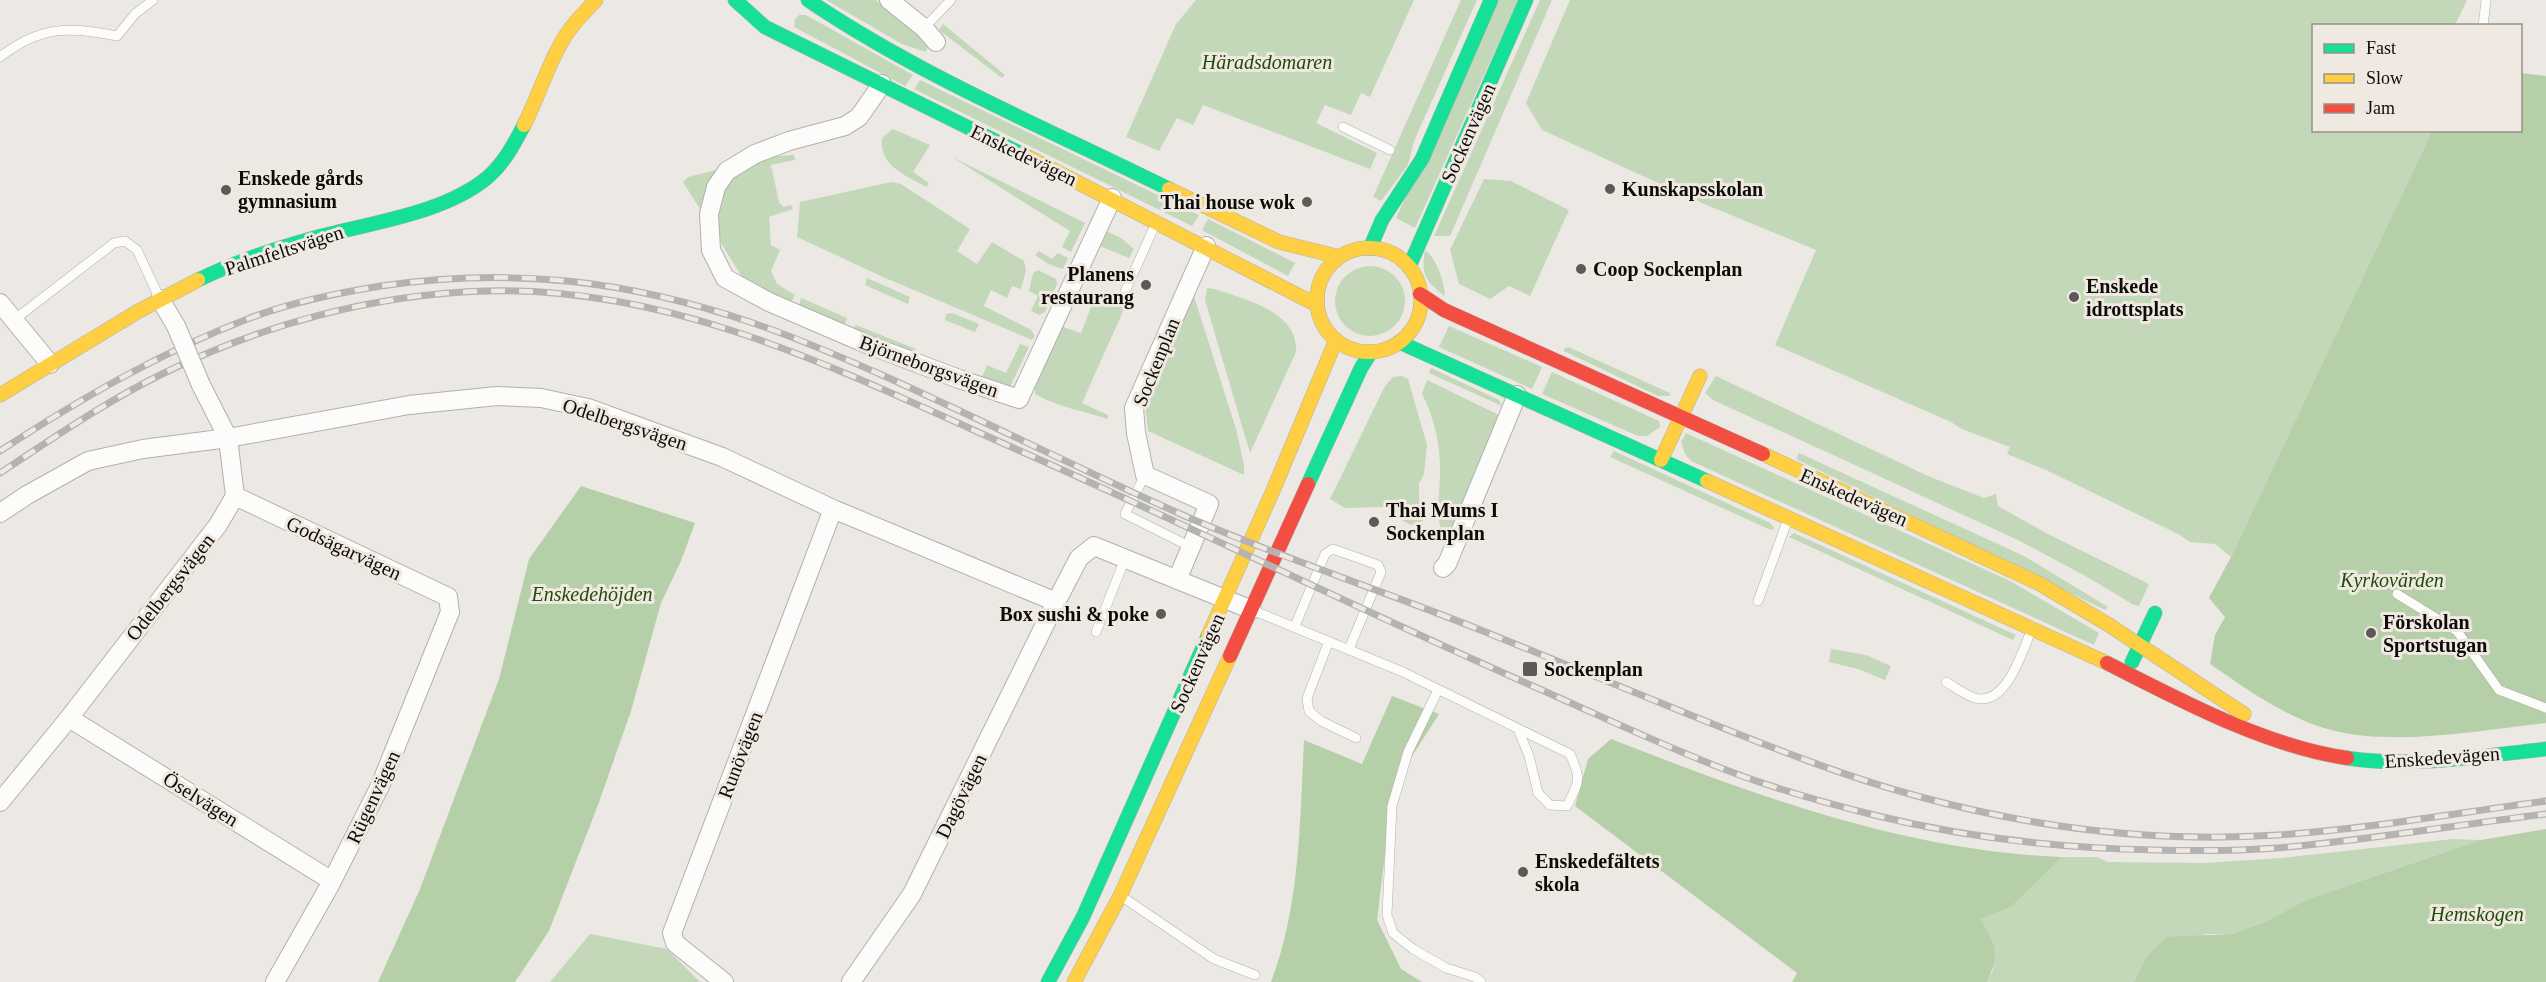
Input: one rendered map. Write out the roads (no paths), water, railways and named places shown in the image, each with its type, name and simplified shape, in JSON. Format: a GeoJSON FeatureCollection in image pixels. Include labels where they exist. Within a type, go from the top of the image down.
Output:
{"type":"FeatureCollection","features":[{"type":"Feature","properties":{"kind":"street","name":"Palmfeltsvägen"},"geometry":{"type":"LineString","coordinates":[[0,395],[160,299],[240,261],[310,238],[445,204],[488,177],[508,156],[540,94],[557,50],[571,27],[597,0]]}},
{"type":"Feature","properties":{"kind":"street","name":"Enskedevägen"},"geometry":{"type":"LineString","coordinates":[[735,0],[765,27],[1112,198],[1317,304]]}},
{"type":"Feature","properties":{"kind":"street","name":"Enskedevägen"},"geometry":{"type":"LineString","coordinates":[[808,0],[858,34],[944,79],[1279,242],[1340,257]]}},
{"type":"Feature","properties":{"kind":"street"},"geometry":{"type":"LineString","coordinates":[[889,0],[924,28],[936,42]]}},
{"type":"Feature","properties":{"kind":"street","name":"Sockenvägen"},"geometry":{"type":"LineString","coordinates":[[1370,248],[1382,220],[1422,159],[1491,0]]}},
{"type":"Feature","properties":{"kind":"street","name":"Sockenvägen"},"geometry":{"type":"LineString","coordinates":[[1409,267],[1526,0]]}},
{"type":"Feature","properties":{"kind":"street","name":"Björneborgsvägen"},"geometry":{"type":"LineString","coordinates":[[882,84],[859,117],[845,126],[789,141],[754,154],[727,171],[716,187],[709,214],[711,250],[725,278],[769,302],[869,345],[1019,399],[1112,198]]}},
{"type":"Feature","properties":{"kind":"street","name":"Sockenplan"},"geometry":{"type":"LineString","coordinates":[[1145,475],[1136,434],[1134,408],[1206,246]]}},
{"type":"Feature","properties":{"kind":"street"},"geometry":{"type":"LineString","coordinates":[[1370,248],[1391,253],[1409,267],[1417,280],[1420,294],[1416,321],[1399,342],[1385,349],[1371,352],[1352,349],[1336,340],[1327,330],[1317,304],[1322,278],[1329,266],[1354,250],[1370,248]]}},
{"type":"Feature","properties":{"kind":"street","name":"Enskedevägen"},"geometry":{"type":"LineString","coordinates":[[1420,294],[1444,310],[1680,415],[2040,584],[2109,625],[2138,646],[2234,706],[2268,736]]}},
{"type":"Feature","properties":{"kind":"street"},"geometry":{"type":"LineString","coordinates":[[160,299],[176,326],[201,385],[228,438],[235,496]]}},
{"type":"Feature","properties":{"kind":"street"},"geometry":{"type":"LineString","coordinates":[[0,303],[50,364]]}},
{"type":"Feature","properties":{"kind":"street","name":"Sockenvägen"},"geometry":{"type":"LineString","coordinates":[[1048,982],[1083,917],[1225,600],[1336,340]]}},
{"type":"Feature","properties":{"kind":"street","name":"Enskedevägen"},"geometry":{"type":"LineString","coordinates":[[1399,342],[2188,702],[2268,736],[2319,752],[2372,762],[2418,762],[2546,749]]}},
{"type":"Feature","properties":{"kind":"street","name":"Sockenvägen"},"geometry":{"type":"LineString","coordinates":[[1074,982],[1120,896],[1252,610],[1298,504],[1361,368],[1371,352]]}},
{"type":"Feature","properties":{"kind":"street"},"geometry":{"type":"LineString","coordinates":[[1660,460],[1700,376]]}},
{"type":"Feature","properties":{"kind":"street"},"geometry":{"type":"LineString","coordinates":[[1443,568],[1448,564],[1517,395]]}},
{"type":"Feature","properties":{"kind":"street","name":"Odelbergsvägen"},"geometry":{"type":"LineString","coordinates":[[228,438],[409,405],[497,396],[541,398],[588,408],[722,457],[833,509],[1056,602]]}},
{"type":"Feature","properties":{"kind":"street"},"geometry":{"type":"LineString","coordinates":[[0,513],[88,461],[142,449],[228,438]]}},
{"type":"Feature","properties":{"kind":"street"},"geometry":{"type":"LineString","coordinates":[[1145,475],[1209,504],[1177,580]]}},
{"type":"Feature","properties":{"kind":"street","name":"Odelbergsvägen"},"geometry":{"type":"LineString","coordinates":[[0,802],[69,718],[218,525],[235,496]]}},
{"type":"Feature","properties":{"kind":"street","name":"Godsägarvägen"},"geometry":{"type":"LineString","coordinates":[[235,496],[448,597],[450,603]]}},
{"type":"Feature","properties":{"kind":"street","name":"Runövägen"},"geometry":{"type":"LineString","coordinates":[[724,982],[675,943],[672,933],[833,509]]}},
{"type":"Feature","properties":{"kind":"street"},"geometry":{"type":"LineString","coordinates":[[1056,602],[1079,558],[1094,546],[1252,610]]}},
{"type":"Feature","properties":{"kind":"street","name":"Dagövägen"},"geometry":{"type":"LineString","coordinates":[[851,982],[912,894],[1056,602]]}},
{"type":"Feature","properties":{"kind":"street","name":"Rügenvägen"},"geometry":{"type":"LineString","coordinates":[[275,982],[332,881],[380,786],[450,612],[450,603]]}},
{"type":"Feature","properties":{"kind":"street"},"geometry":{"type":"LineString","coordinates":[[2127,673],[2155,613]]}},
{"type":"Feature","properties":{"kind":"street","name":"Öselvägen"},"geometry":{"type":"LineString","coordinates":[[69,718],[332,881]]}},
{"type":"Feature","properties":{"kind":"lane"},"geometry":{"type":"LineString","coordinates":[[0,57],[20,41],[55,30],[82,28],[117,36],[135,14],[153,0]]}},
{"type":"Feature","properties":{"kind":"lane"},"geometry":{"type":"LineString","coordinates":[[924,28],[951,0]]}},
{"type":"Feature","properties":{"kind":"lane"},"geometry":{"type":"LineString","coordinates":[[2483,24],[2486,0]]}},
{"type":"Feature","properties":{"kind":"lane"},"geometry":{"type":"LineString","coordinates":[[1343,127],[1390,150]]}},
{"type":"Feature","properties":{"kind":"lane"},"geometry":{"type":"LineString","coordinates":[[1123,296],[1156,221]]}},
{"type":"Feature","properties":{"kind":"lane"},"geometry":{"type":"LineString","coordinates":[[14,320],[114,243],[125,241],[137,250],[160,299]]}},
{"type":"Feature","properties":{"kind":"lane"},"geometry":{"type":"LineString","coordinates":[[1145,475],[1125,514],[1191,547]]}},
{"type":"Feature","properties":{"kind":"lane"},"geometry":{"type":"LineString","coordinates":[[1758,601],[1788,518]]}},
{"type":"Feature","properties":{"kind":"lane"},"geometry":{"type":"LineString","coordinates":[[1295,626],[1325,554],[1333,549],[1378,565],[1382,572],[1349,650]]}},
{"type":"Feature","properties":{"kind":"lane"},"geometry":{"type":"LineString","coordinates":[[1096,632],[1125,559]]}},
{"type":"Feature","properties":{"kind":"lane"},"geometry":{"type":"LineString","coordinates":[[2397,594],[2457,631],[2499,690],[2546,708]]}},
{"type":"Feature","properties":{"kind":"lane"},"geometry":{"type":"LineString","coordinates":[[1252,610],[1295,626],[1438,690],[1570,754],[1579,772],[1578,783],[1567,806],[1550,805],[1538,793],[1529,756],[1518,729]]}},
{"type":"Feature","properties":{"kind":"lane"},"geometry":{"type":"LineString","coordinates":[[1946,682],[1976,699],[1990,697],[2005,688],[2032,629]]}},
{"type":"Feature","properties":{"kind":"lane"},"geometry":{"type":"LineString","coordinates":[[1329,641],[1307,698],[1309,711],[1321,721],[1356,738]]}},
{"type":"Feature","properties":{"kind":"lane"},"geometry":{"type":"LineString","coordinates":[[1438,690],[1408,752],[1392,806],[1387,915],[1393,933],[1413,949],[1446,968],[1475,977],[1481,982]]}},
{"type":"Feature","properties":{"kind":"lane"},"geometry":{"type":"LineString","coordinates":[[1120,896],[1214,959],[1255,975]]}},
{"type":"Feature","properties":{"kind":"railway"},"geometry":{"type":"LineString","coordinates":[[0,451],[60,413],[153,361],[217,331],[266,312],[298,303],[381,286],[430,280],[524,278],[615,287],[706,308],[805,342],[891,379],[1222,532],[1450,618],[1773,748],[1859,779],[1917,796],[2050,825],[2141,835],[2187,837],[2312,832],[2379,825],[2546,801]]}},
{"type":"Feature","properties":{"kind":"railway"},"geometry":{"type":"LineString","coordinates":[[0,473],[79,421],[162,374],[240,340],[280,327],[362,305],[403,298],[487,291],[559,293],[629,304],[698,320],[766,342],[832,368],[1092,483],[1415,633],[1665,745],[1747,778],[1853,810],[1978,836],[2084,847],[2186,851],[2247,850],[2311,845],[2546,814]]}},
{"type":"Feature","properties":{"kind":"place","name":"Kunskapsskolan"},"geometry":{"type":"Point","coordinates":[1610,189]}},
{"type":"Feature","properties":{"kind":"place","name":"Enskede gårds gymnasium"},"geometry":{"type":"Point","coordinates":[226,190]}},
{"type":"Feature","properties":{"kind":"place","name":"Thai house wok"},"geometry":{"type":"Point","coordinates":[1307,202]}},
{"type":"Feature","properties":{"kind":"place","name":"Coop Sockenplan"},"geometry":{"type":"Point","coordinates":[1581,269]}},
{"type":"Feature","properties":{"kind":"place","name":"Planens restaurang"},"geometry":{"type":"Point","coordinates":[1146,285]}},
{"type":"Feature","properties":{"kind":"place","name":"Enskede idrottsplats"},"geometry":{"type":"Point","coordinates":[2074,297]}},
{"type":"Feature","properties":{"kind":"place","name":"Thai Mums I Sockenplan"},"geometry":{"type":"Point","coordinates":[1374,522]}},
{"type":"Feature","properties":{"kind":"place","name":"Box sushi & poke"},"geometry":{"type":"Point","coordinates":[1161,614]}},
{"type":"Feature","properties":{"kind":"place","name":"Förskolan Sportstugan"},"geometry":{"type":"Point","coordinates":[2371,633]}},
{"type":"Feature","properties":{"kind":"place","name":"Sockenplan"},"geometry":{"type":"Point","coordinates":[1530,669]}},
{"type":"Feature","properties":{"kind":"place","name":"Enskedefältets skola"},"geometry":{"type":"Point","coordinates":[1523,872]}},
{"type":"Feature","properties":{"kind":"park label","name":"Häradsdomaren"},"geometry":{"type":"Point","coordinates":[1267,62]}},
{"type":"Feature","properties":{"kind":"park label","name":"Kyrkovärden"},"geometry":{"type":"Point","coordinates":[2392,580]}},
{"type":"Feature","properties":{"kind":"park label","name":"Enskedehöjden"},"geometry":{"type":"Point","coordinates":[592,594]}},
{"type":"Feature","properties":{"kind":"park label","name":"Hemskogen"},"geometry":{"type":"Point","coordinates":[2477,914]}}]}
